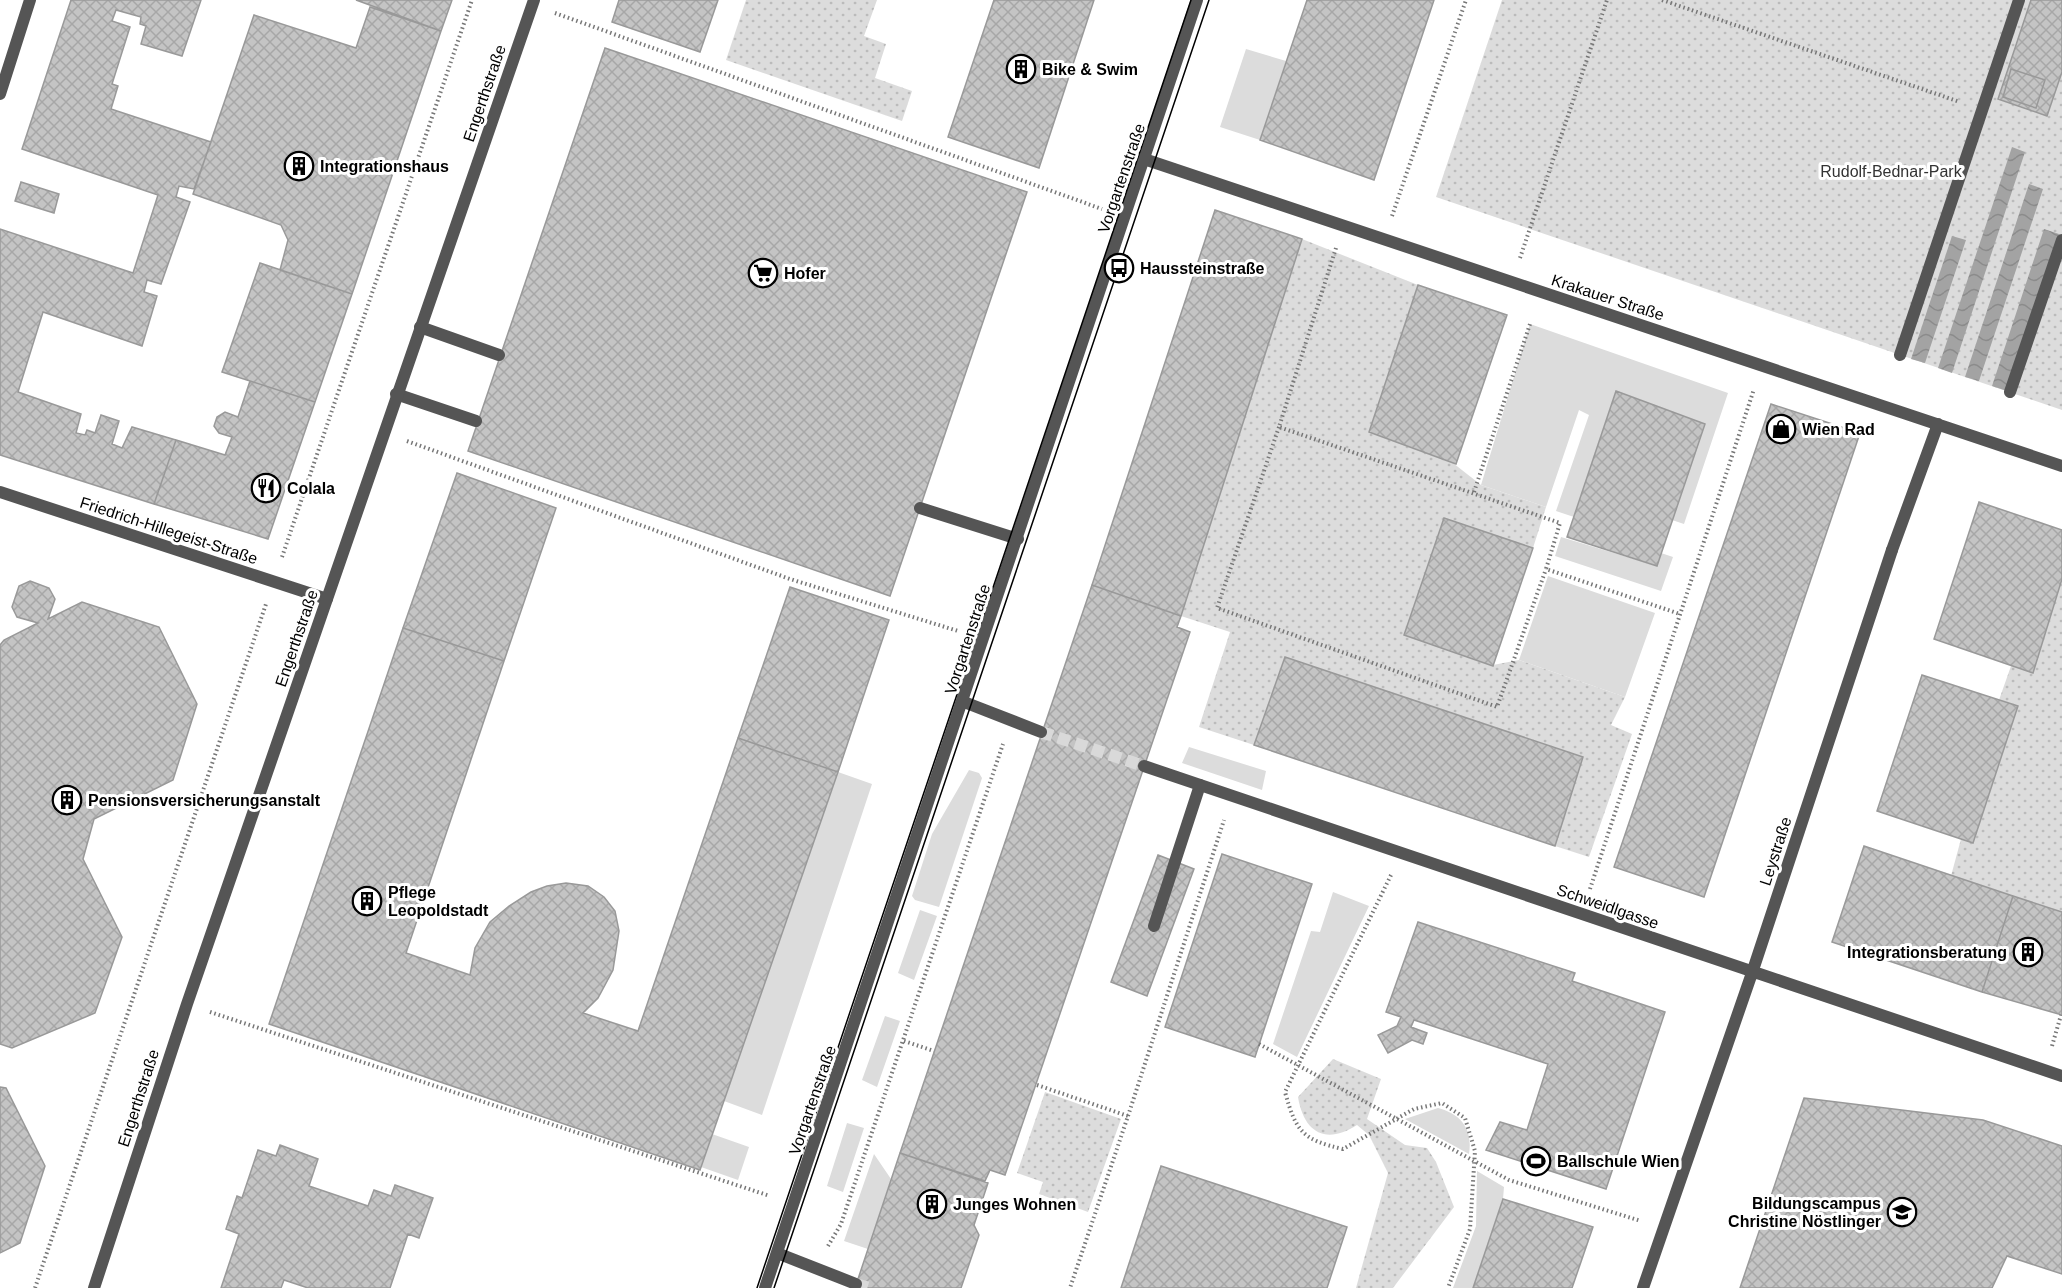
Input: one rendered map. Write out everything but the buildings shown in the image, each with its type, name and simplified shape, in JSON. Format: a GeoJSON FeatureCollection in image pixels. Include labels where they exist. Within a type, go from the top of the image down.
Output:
{"type":"FeatureCollection","features":[{"type":"Feature","properties":{"kind":"street"},"geometry":{"type":"LineString","coordinates":[[0,94],[30,0]]}},
{"type":"Feature","properties":{"kind":"street","name":"Vorgartenstraße"},"geometry":{"type":"LineString","coordinates":[[765,1288],[964,702],[1197,0]]}},
{"type":"Feature","properties":{"kind":"street"},"geometry":{"type":"LineString","coordinates":[[1900,355],[2019,0]]}},
{"type":"Feature","properties":{"kind":"street","name":"Engerthstraße"},"geometry":{"type":"LineString","coordinates":[[93,1288],[187,1004],[533,2]]}},
{"type":"Feature","properties":{"kind":"street","name":"Krakauer Straße"},"geometry":{"type":"LineString","coordinates":[[1144,159],[2062,466]]}},
{"type":"Feature","properties":{"kind":"street"},"geometry":{"type":"LineString","coordinates":[[2010,392],[2062,240]]}},
{"type":"Feature","properties":{"kind":"street"},"geometry":{"type":"LineString","coordinates":[[420,327],[500,355]]}},
{"type":"Feature","properties":{"kind":"street"},"geometry":{"type":"LineString","coordinates":[[396,394],[476,421]]}},
{"type":"Feature","properties":{"kind":"street","name":"Leystraße"},"geometry":{"type":"LineString","coordinates":[[1643,1288],[1752,973],[1892,550],[1938,424]]}},
{"type":"Feature","properties":{"kind":"street","name":"Friedrich-Hillegeist-Straße"},"geometry":{"type":"LineString","coordinates":[[0,492],[327,599]]}},
{"type":"Feature","properties":{"kind":"street"},"geometry":{"type":"LineString","coordinates":[[920,508],[1018,539]]}},
{"type":"Feature","properties":{"kind":"street"},"geometry":{"type":"LineString","coordinates":[[964,702],[1041,732]]}},
{"type":"Feature","properties":{"kind":"street","name":"Schweidlgasse"},"geometry":{"type":"LineString","coordinates":[[1144,766],[2062,1076]]}},
{"type":"Feature","properties":{"kind":"street"},"geometry":{"type":"LineString","coordinates":[[1154,926],[1200,785]]}},
{"type":"Feature","properties":{"kind":"street"},"geometry":{"type":"LineString","coordinates":[[777,1253],[856,1284]]}},
{"type":"Feature","properties":{"kind":"path"},"geometry":{"type":"LineString","coordinates":[[35,1288],[472,0]]}},
{"type":"Feature","properties":{"kind":"path"},"geometry":{"type":"LineString","coordinates":[[1384,239],[1466,0]]}},
{"type":"Feature","properties":{"kind":"path"},"geometry":{"type":"LineString","coordinates":[[1512,282],[1607,0]]}},
{"type":"Feature","properties":{"kind":"path"},"geometry":{"type":"LineString","coordinates":[[1662,0],[1971,106]]}},
{"type":"Feature","properties":{"kind":"path"},"geometry":{"type":"LineString","coordinates":[[533,2],[1125,217]]}},
{"type":"Feature","properties":{"kind":"path"},"geometry":{"type":"LineString","coordinates":[[1279,427],[1474,492],[1560,524],[1497,707],[1217,608],[1279,427],[1343,226]]}},
{"type":"Feature","properties":{"kind":"path"},"geometry":{"type":"LineString","coordinates":[[1474,492],[1530,324]]}},
{"type":"Feature","properties":{"kind":"path"},"geometry":{"type":"LineString","coordinates":[[1599,861],[1762,365]]}},
{"type":"Feature","properties":{"kind":"path"},"geometry":{"type":"LineString","coordinates":[[383,433],[790,579],[985,639]]}},
{"type":"Feature","properties":{"kind":"path"},"geometry":{"type":"LineString","coordinates":[[1546,569],[1680,614]]}},
{"type":"Feature","properties":{"kind":"path"},"geometry":{"type":"LineString","coordinates":[[842,1224],[1012,720]]}},
{"type":"Feature","properties":{"kind":"path"},"geometry":{"type":"LineString","coordinates":[[1070,1288],[1232,796]]}},
{"type":"Feature","properties":{"kind":"path"},"geometry":{"type":"LineString","coordinates":[[1402,853],[1285,1092],[1293,1122],[1315,1143],[1343,1149],[1414,1109],[1442,1103],[1465,1118],[1475,1151],[1470,1229],[1448,1288]]}},
{"type":"Feature","properties":{"kind":"path"},"geometry":{"type":"LineString","coordinates":[[187,1004],[794,1204]]}},
{"type":"Feature","properties":{"kind":"path"},"geometry":{"type":"LineString","coordinates":[[1161,1013],[1169,1015]]}},
{"type":"Feature","properties":{"kind":"path"},"geometry":{"type":"LineString","coordinates":[[2045,1070],[2061,1015]]}},
{"type":"Feature","properties":{"kind":"path"},"geometry":{"type":"LineString","coordinates":[[904,1041],[934,1051]]}},
{"type":"Feature","properties":{"kind":"path"},"geometry":{"type":"LineString","coordinates":[[1259,1044],[1509,1180],[1664,1228]]}},
{"type":"Feature","properties":{"kind":"path"},"geometry":{"type":"LineString","coordinates":[[1037,1085],[1128,1116]]}},
{"type":"Feature","properties":{"kind":"green space"},"geometry":{"type":"Polygon","coordinates":[[[746,0],[877,0],[864,36],[886,44],[875,78],[912,91],[902,121],[726,60],[746,0]]]}},
{"type":"Feature","properties":{"kind":"green space","name":"Rudolf-Bednar-Park"},"geometry":{"type":"Polygon","coordinates":[[[1502,0],[2062,0],[2062,410],[1436,197],[1502,0]]]}},
{"type":"Feature","properties":{"kind":"green space"},"geometry":{"type":"Polygon","coordinates":[[[1246,49],[1286,61],[1260,140],[1220,127],[1246,49]]]}},
{"type":"Feature","properties":{"kind":"green space"},"geometry":{"type":"Polygon","coordinates":[[[1302,239],[1418,285],[1369,432],[1453,463],[1481,485],[1546,507],[1533,548],[1444,519],[1493,665],[1519,660],[1625,697],[1611,725],[1632,734],[1589,857],[1555,846],[1583,757],[1285,657],[1254,745],[1199,727],[1230,632],[1181,616],[1302,239]]]}},
{"type":"Feature","properties":{"kind":"green space"},"geometry":{"type":"Polygon","coordinates":[[[1530,324],[1728,393],[1684,524],[1672,520],[1705,424],[1616,391],[1574,517],[1556,511],[1589,415],[1579,410],[1546,507],[1481,485],[1530,324]]]}},
{"type":"Feature","properties":{"kind":"green space"},"geometry":{"type":"Polygon","coordinates":[[[1561,537],[1657,566],[1661,553],[1673,557],[1661,591],[1555,556],[1561,537]]]}},
{"type":"Feature","properties":{"kind":"green space"},"geometry":{"type":"Polygon","coordinates":[[[1548,576],[1655,613],[1625,697],[1519,660],[1548,576]]]}},
{"type":"Feature","properties":{"kind":"green space"},"geometry":{"type":"Polygon","coordinates":[[[2062,579],[2062,912],[1951,876],[1961,839],[1973,843],[1999,700],[2011,666],[2033,672],[2062,579]]]}},
{"type":"Feature","properties":{"kind":"green space"},"geometry":{"type":"Polygon","coordinates":[[[1189,747],[1266,771],[1262,790],[1182,763],[1189,747]]]}},
{"type":"Feature","properties":{"kind":"green space"},"geometry":{"type":"Polygon","coordinates":[[[969,770],[979,773],[982,778],[939,907],[915,900],[912,896],[932,834],[969,770]]]}},
{"type":"Feature","properties":{"kind":"green space"},"geometry":{"type":"Polygon","coordinates":[[[838,772],[872,784],[762,1115],[724,1101],[838,772]]]}},
{"type":"Feature","properties":{"kind":"green space"},"geometry":{"type":"Polygon","coordinates":[[[1333,892],[1369,906],[1297,1057],[1273,1044],[1311,931],[1320,932],[1333,892]]]}},
{"type":"Feature","properties":{"kind":"green space"},"geometry":{"type":"Polygon","coordinates":[[[920,910],[937,916],[914,980],[898,973],[920,910]]]}},
{"type":"Feature","properties":{"kind":"green space"},"geometry":{"type":"Polygon","coordinates":[[[885,1016],[900,1021],[877,1087],[862,1080],[885,1016]]]}},
{"type":"Feature","properties":{"kind":"green space"},"geometry":{"type":"Polygon","coordinates":[[[1333,1059],[1381,1079],[1367,1119],[1405,1145],[1427,1148],[1436,1162],[1454,1207],[1393,1288],[1356,1288],[1388,1173],[1369,1135],[1357,1125],[1336,1134],[1318,1132],[1305,1119],[1301,1109],[1298,1097],[1333,1059]]]}},
{"type":"Feature","properties":{"kind":"green space"},"geometry":{"type":"Polygon","coordinates":[[[1045,1092],[1121,1119],[1088,1212],[1039,1194],[1043,1182],[1017,1173],[1045,1092]]]}},
{"type":"Feature","properties":{"kind":"green space"},"geometry":{"type":"Polygon","coordinates":[[[1438,1108],[1453,1114],[1464,1124],[1469,1137],[1469,1154],[1405,1119],[1438,1108]]]}},
{"type":"Feature","properties":{"kind":"green space"},"geometry":{"type":"Polygon","coordinates":[[[847,1123],[864,1128],[843,1192],[827,1186],[847,1123]]]}},
{"type":"Feature","properties":{"kind":"green space"},"geometry":{"type":"Polygon","coordinates":[[[712,1134],[749,1147],[738,1180],[701,1167],[712,1134]]]}},
{"type":"Feature","properties":{"kind":"green space"},"geometry":{"type":"Polygon","coordinates":[[[874,1154],[891,1179],[868,1249],[844,1241],[874,1154]]]}},
{"type":"Feature","properties":{"kind":"green space"},"geometry":{"type":"Polygon","coordinates":[[[1477,1171],[1504,1187],[1503,1199],[1473,1288],[1453,1288],[1476,1226],[1477,1171]]]}},
{"type":"Feature","properties":{"kind":"water"},"geometry":{"type":"Polygon","coordinates":[[[2012,147],[2025,152],[1952,373],[1938,368],[2012,147]]]}},
{"type":"Feature","properties":{"kind":"water"},"geometry":{"type":"Polygon","coordinates":[[[2029,184],[2043,189],[1979,381],[1965,377],[2029,184]]]}},
{"type":"Feature","properties":{"kind":"water"},"geometry":{"type":"Polygon","coordinates":[[[2044,229],[2059,234],[2007,391],[1992,386],[2044,229]]]}},
{"type":"Feature","properties":{"kind":"water"},"geometry":{"type":"Polygon","coordinates":[[[1952,236],[1966,240],[1925,363],[1911,359],[1952,236]]]}},
{"type":"Feature","properties":{"kind":"tunnel"},"geometry":{"type":"LineString","coordinates":[[1041,732],[1144,766]]}},
{"type":"Feature","properties":{"kind":"tunnel"},"geometry":{"type":"LineString","coordinates":[[856,1284],[869,1288]]}},
{"type":"Feature","properties":{"kind":"tram line"},"geometry":{"type":"LineString","coordinates":[[757,1288],[1191,0]]}},
{"type":"Feature","properties":{"kind":"tram line"},"geometry":{"type":"LineString","coordinates":[[774,1288],[1209,0]]}},
{"type":"Feature","properties":{"kind":"place","name":"Bike & Swim"},"geometry":{"type":"Point","coordinates":[1021,69]}},
{"type":"Feature","properties":{"kind":"place","name":"Integrationshaus"},"geometry":{"type":"Point","coordinates":[299,166]}},
{"type":"Feature","properties":{"kind":"place","name":"Haussteinstraße"},"geometry":{"type":"Point","coordinates":[1119,268]}},
{"type":"Feature","properties":{"kind":"place","name":"Hofer"},"geometry":{"type":"Point","coordinates":[763,273]}},
{"type":"Feature","properties":{"kind":"place","name":"Wien Rad"},"geometry":{"type":"Point","coordinates":[1781,429]}},
{"type":"Feature","properties":{"kind":"place","name":"Colala"},"geometry":{"type":"Point","coordinates":[266,488]}},
{"type":"Feature","properties":{"kind":"place","name":"Pensionsversicherungsanstalt"},"geometry":{"type":"Point","coordinates":[67,800]}},
{"type":"Feature","properties":{"kind":"place","name":"Pflege Leopoldstadt"},"geometry":{"type":"Point","coordinates":[367,901]}},
{"type":"Feature","properties":{"kind":"place","name":"Integrationsberatung"},"geometry":{"type":"Point","coordinates":[2028,952]}},
{"type":"Feature","properties":{"kind":"place","name":"Ballschule Wien"},"geometry":{"type":"Point","coordinates":[1536,1161]}},
{"type":"Feature","properties":{"kind":"place","name":"Junges Wohnen"},"geometry":{"type":"Point","coordinates":[932,1204]}},
{"type":"Feature","properties":{"kind":"place","name":"Bildungscampus Christine Nöstlinger"},"geometry":{"type":"Point","coordinates":[1902,1212]}}]}
